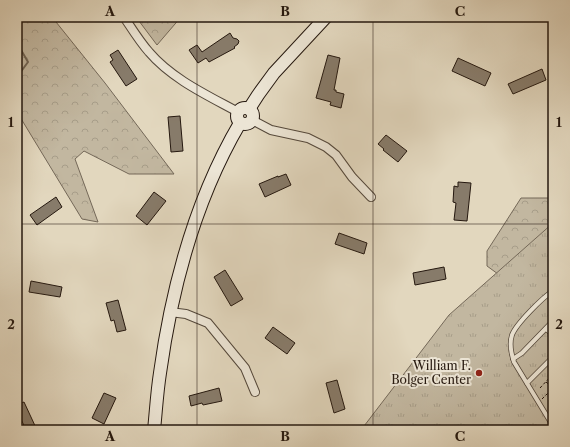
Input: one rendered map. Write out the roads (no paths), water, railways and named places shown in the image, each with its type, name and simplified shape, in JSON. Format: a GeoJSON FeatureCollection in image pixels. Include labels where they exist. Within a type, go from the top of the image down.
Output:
{"type":"FeatureCollection","features":[{"type":"Feature","properties":{"kind":"street"},"geometry":{"type":"LineString","coordinates":[[124,17],[149,52],[163,66],[180,79],[272,130],[308,138],[326,147],[336,155],[371,197]]}},
{"type":"Feature","properties":{"kind":"street"},"geometry":{"type":"LineString","coordinates":[[154,430],[160,372],[170,312],[186,251],[205,194],[229,142],[258,95],[274,73],[326,17]]}},
{"type":"Feature","properties":{"kind":"street"},"geometry":{"type":"LineString","coordinates":[[170,312],[186,314],[208,323],[245,368],[255,392]]}},
{"type":"Feature","properties":{"kind":"lane"},"geometry":{"type":"LineString","coordinates":[[553,291],[522,321],[512,334],[510,344],[513,359],[553,426]]}},
{"type":"Feature","properties":{"kind":"lane"},"geometry":{"type":"LineString","coordinates":[[513,359],[522,354],[553,321]]}},
{"type":"Feature","properties":{"kind":"lane"},"geometry":{"type":"LineString","coordinates":[[546,328],[553,335]]}},
{"type":"Feature","properties":{"kind":"lane"},"geometry":{"type":"LineString","coordinates":[[527,383],[553,357]]}},
{"type":"Feature","properties":{"kind":"waterway"},"geometry":{"type":"LineString","coordinates":[[17,43],[28,62],[17,77]]}},
{"type":"Feature","properties":{"kind":"place","name":"William F. Bolger Center"},"geometry":{"type":"Point","coordinates":[479,373]}}]}
